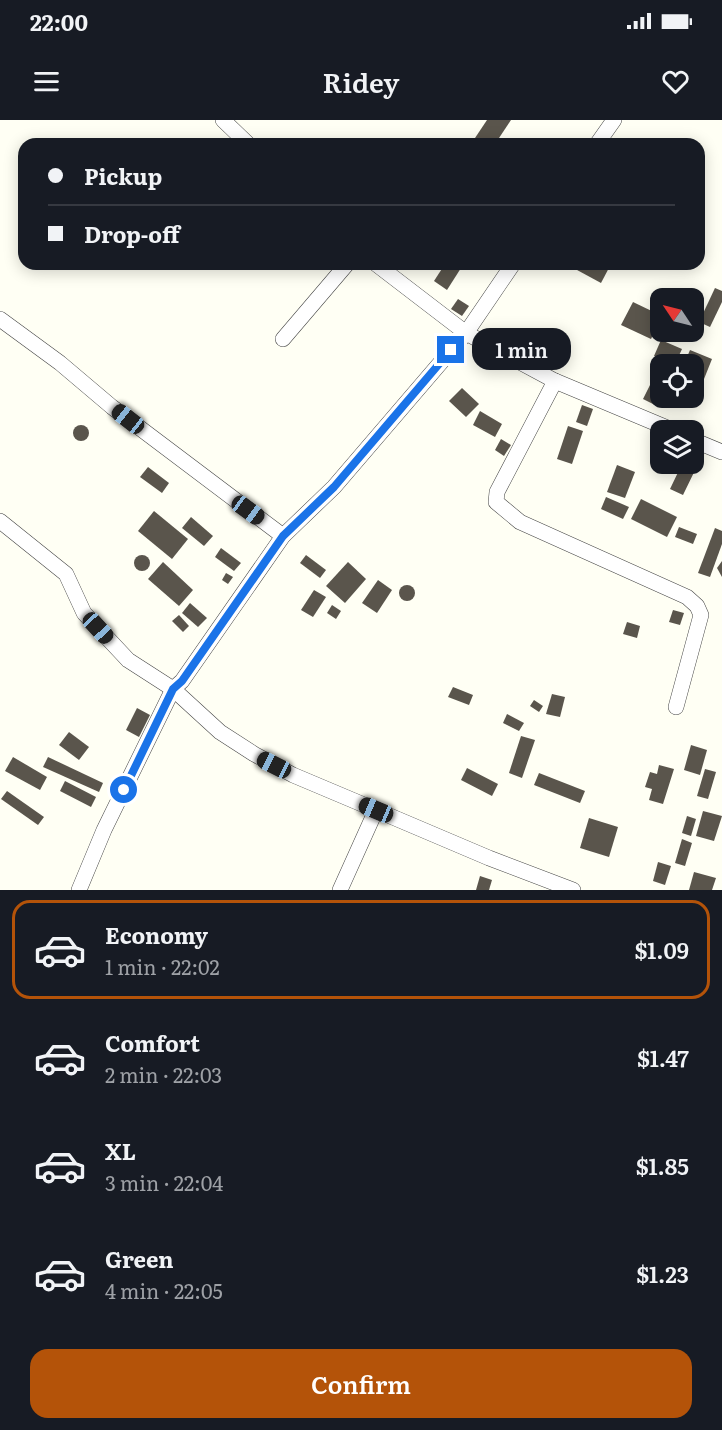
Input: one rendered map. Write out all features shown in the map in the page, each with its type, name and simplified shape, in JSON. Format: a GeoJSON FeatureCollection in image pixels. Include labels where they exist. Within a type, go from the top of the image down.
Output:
{"type":"FeatureCollection","features":[{"type":"Feature","properties":{"kind":"street"},"geometry":{"type":"LineString","coordinates":[[224,120],[242,138]]}},
{"type":"Feature","properties":{"kind":"street"},"geometry":{"type":"LineString","coordinates":[[601,138],[614,120]]}},
{"type":"Feature","properties":{"kind":"street"},"geometry":{"type":"LineString","coordinates":[[283,339],[342,270]]}},
{"type":"Feature","properties":{"kind":"street"},"geometry":{"type":"LineString","coordinates":[[384,270],[466,333],[555,381],[650,421]]}},
{"type":"Feature","properties":{"kind":"street"},"geometry":{"type":"LineString","coordinates":[[79,890],[104,830],[173,689],[182,681],[283,536],[334,487],[466,333],[509,270]]}},
{"type":"Feature","properties":{"kind":"street"},"geometry":{"type":"LineString","coordinates":[[0,320],[60,363],[130,421],[283,536]]}},
{"type":"Feature","properties":{"kind":"street"},"geometry":{"type":"LineString","coordinates":[[555,381],[497,492],[496,502],[520,522],[687,597],[697,606],[701,615],[676,707]]}},
{"type":"Feature","properties":{"kind":"street"},"geometry":{"type":"LineString","coordinates":[[704,445],[722,452]]}},
{"type":"Feature","properties":{"kind":"street"},"geometry":{"type":"LineString","coordinates":[[0,522],[66,574],[84,613],[128,660],[173,689],[220,732],[254,754],[293,775],[489,858],[573,890]]}},
{"type":"Feature","properties":{"kind":"street"},"geometry":{"type":"LineString","coordinates":[[340,890],[376,810]]}},
{"type":"Feature","properties":{"kind":"building"},"geometry":{"type":"Polygon","coordinates":[[[487,120],[511,120],[499,138],[475,138],[487,120]]]}},
{"type":"Feature","properties":{"kind":"building"},"geometry":{"type":"Polygon","coordinates":[[[441,270],[460,270],[447,290],[434,281],[441,270]]]}},
{"type":"Feature","properties":{"kind":"building"},"geometry":{"type":"Polygon","coordinates":[[[577,270],[608,270],[601,283],[577,270]]]}},
{"type":"Feature","properties":{"kind":"building"},"geometry":{"type":"Polygon","coordinates":[[[715,288],[722,291],[722,302],[710,327],[704,324],[704,311],[715,288]]]}},
{"type":"Feature","properties":{"kind":"building"},"geometry":{"type":"Polygon","coordinates":[[[458,299],[469,306],[462,316],[451,309],[458,299]]]}},
{"type":"Feature","properties":{"kind":"building"},"geometry":{"type":"Polygon","coordinates":[[[633,302],[650,310],[650,339],[621,325],[633,302]]]}},
{"type":"Feature","properties":{"kind":"building"},"geometry":{"type":"Polygon","coordinates":[[[660,342],[682,349],[680,354],[655,354],[660,342]]]}},
{"type":"Feature","properties":{"kind":"building"},"geometry":{"type":"Polygon","coordinates":[[[690,350],[700,354],[688,354],[690,350]]]}},
{"type":"Feature","properties":{"kind":"building"},"geometry":{"type":"Polygon","coordinates":[[[704,356],[712,359],[704,379],[704,356]]]}},
{"type":"Feature","properties":{"kind":"building"},"geometry":{"type":"Polygon","coordinates":[[[650,385],[650,402],[643,399],[650,385]]]}},
{"type":"Feature","properties":{"kind":"building"},"geometry":{"type":"Polygon","coordinates":[[[462,388],[479,404],[466,417],[449,401],[462,388]]]}},
{"type":"Feature","properties":{"kind":"building"},"geometry":{"type":"Polygon","coordinates":[[[582,405],[593,409],[587,426],[576,422],[582,405]]]}},
{"type":"Feature","properties":{"kind":"building"},"geometry":{"type":"Polygon","coordinates":[[[480,411],[502,424],[495,437],[473,425],[480,411]]]}},
{"type":"Feature","properties":{"kind":"building"},"geometry":{"type":"Polygon","coordinates":[[[78,425],[84,425],[89,433],[87,439],[78,441],[73,436],[73,430],[78,425]]]}},
{"type":"Feature","properties":{"kind":"building"},"geometry":{"type":"Polygon","coordinates":[[[568,426],[583,431],[572,464],[557,459],[568,426]]]}},
{"type":"Feature","properties":{"kind":"building"},"geometry":{"type":"Polygon","coordinates":[[[501,439],[511,445],[504,456],[495,450],[501,439]]]}},
{"type":"Feature","properties":{"kind":"building"},"geometry":{"type":"Polygon","coordinates":[[[617,465],[635,472],[625,498],[607,492],[617,465]]]}},
{"type":"Feature","properties":{"kind":"building"},"geometry":{"type":"Polygon","coordinates":[[[148,467],[169,483],[162,493],[140,477],[148,467]]]}},
{"type":"Feature","properties":{"kind":"building"},"geometry":{"type":"Polygon","coordinates":[[[677,474],[693,474],[683,495],[670,489],[677,474]]]}},
{"type":"Feature","properties":{"kind":"building"},"geometry":{"type":"Polygon","coordinates":[[[606,497],[629,507],[623,519],[601,509],[606,497]]]}},
{"type":"Feature","properties":{"kind":"building"},"geometry":{"type":"Polygon","coordinates":[[[641,499],[677,517],[667,537],[631,519],[641,499]]]}},
{"type":"Feature","properties":{"kind":"building"},"geometry":{"type":"Polygon","coordinates":[[[154,511],[188,539],[172,559],[138,531],[154,511]]]}},
{"type":"Feature","properties":{"kind":"building"},"geometry":{"type":"Polygon","coordinates":[[[191,517],[213,536],[204,546],[182,528],[191,517]]]}},
{"type":"Feature","properties":{"kind":"building"},"geometry":{"type":"Polygon","coordinates":[[[679,527],[697,534],[693,544],[675,537],[679,527]]]}},
{"type":"Feature","properties":{"kind":"building"},"geometry":{"type":"Polygon","coordinates":[[[715,528],[722,531],[722,544],[710,577],[698,573],[715,528]]]}},
{"type":"Feature","properties":{"kind":"building"},"geometry":{"type":"Polygon","coordinates":[[[221,548],[241,563],[234,571],[215,557],[221,548]]]}},
{"type":"Feature","properties":{"kind":"building"},"geometry":{"type":"Polygon","coordinates":[[[139,555],[145,555],[150,563],[148,569],[139,571],[134,566],[134,560],[139,555]]]}},
{"type":"Feature","properties":{"kind":"building"},"geometry":{"type":"Polygon","coordinates":[[[306,555],[326,570],[320,578],[300,563],[306,555]]]}},
{"type":"Feature","properties":{"kind":"building"},"geometry":{"type":"Polygon","coordinates":[[[722,561],[722,577],[717,568],[722,561]]]}},
{"type":"Feature","properties":{"kind":"building"},"geometry":{"type":"Polygon","coordinates":[[[163,562],[193,590],[179,606],[148,579],[163,562]]]}},
{"type":"Feature","properties":{"kind":"building"},"geometry":{"type":"Polygon","coordinates":[[[348,562],[366,579],[345,603],[326,586],[348,562]]]}},
{"type":"Feature","properties":{"kind":"building"},"geometry":{"type":"Polygon","coordinates":[[[226,573],[233,577],[228,584],[222,580],[226,573]]]}},
{"type":"Feature","properties":{"kind":"building"},"geometry":{"type":"Polygon","coordinates":[[[378,580],[392,590],[377,613],[362,603],[378,580]]]}},
{"type":"Feature","properties":{"kind":"building"},"geometry":{"type":"Polygon","coordinates":[[[404,585],[410,585],[415,593],[413,599],[404,601],[399,596],[399,590],[404,585]]]}},
{"type":"Feature","properties":{"kind":"building"},"geometry":{"type":"Polygon","coordinates":[[[314,590],[326,597],[313,617],[301,610],[314,590]]]}},
{"type":"Feature","properties":{"kind":"building"},"geometry":{"type":"Polygon","coordinates":[[[190,603],[207,618],[198,627],[182,613],[190,603]]]}},
{"type":"Feature","properties":{"kind":"building"},"geometry":{"type":"Polygon","coordinates":[[[332,605],[341,611],[336,619],[327,613],[332,605]]]}},
{"type":"Feature","properties":{"kind":"building"},"geometry":{"type":"Polygon","coordinates":[[[673,610],[684,613],[680,625],[669,622],[673,610]]]}},
{"type":"Feature","properties":{"kind":"building"},"geometry":{"type":"Polygon","coordinates":[[[179,615],[189,626],[183,632],[172,621],[179,615]]]}},
{"type":"Feature","properties":{"kind":"building"},"geometry":{"type":"Polygon","coordinates":[[[627,622],[640,626],[637,638],[623,634],[627,622]]]}},
{"type":"Feature","properties":{"kind":"building"},"geometry":{"type":"Polygon","coordinates":[[[453,687],[473,695],[469,705],[448,697],[453,687]]]}},
{"type":"Feature","properties":{"kind":"building"},"geometry":{"type":"Polygon","coordinates":[[[552,694],[565,697],[560,717],[546,714],[552,694]]]}},
{"type":"Feature","properties":{"kind":"building"},"geometry":{"type":"Polygon","coordinates":[[[534,700],[543,706],[539,712],[530,706],[534,700]]]}},
{"type":"Feature","properties":{"kind":"building"},"geometry":{"type":"Polygon","coordinates":[[[137,708],[150,715],[139,737],[126,730],[137,708]]]}},
{"type":"Feature","properties":{"kind":"building"},"geometry":{"type":"Polygon","coordinates":[[[507,714],[524,723],[519,731],[503,723],[507,714]]]}},
{"type":"Feature","properties":{"kind":"building"},"geometry":{"type":"Polygon","coordinates":[[[69,732],[89,747],[79,760],[59,745],[69,732]]]}},
{"type":"Feature","properties":{"kind":"building"},"geometry":{"type":"Polygon","coordinates":[[[521,736],[535,740],[522,778],[509,773],[521,736]]]}},
{"type":"Feature","properties":{"kind":"building"},"geometry":{"type":"Polygon","coordinates":[[[691,745],[707,750],[700,775],[684,770],[691,745]]]}},
{"type":"Feature","properties":{"kind":"building"},"geometry":{"type":"Polygon","coordinates":[[[13,757],[47,777],[40,790],[5,771],[13,757]]]}},
{"type":"Feature","properties":{"kind":"building"},"geometry":{"type":"Polygon","coordinates":[[[48,757],[103,783],[99,792],[43,767],[48,757]]]}},
{"type":"Feature","properties":{"kind":"building"},"geometry":{"type":"Polygon","coordinates":[[[659,765],[674,769],[663,804],[649,800],[652,789],[645,787],[650,772],[657,774],[659,765]]]}},
{"type":"Feature","properties":{"kind":"building"},"geometry":{"type":"Polygon","coordinates":[[[467,768],[498,784],[492,796],[461,780],[467,768]]]}},
{"type":"Feature","properties":{"kind":"building"},"geometry":{"type":"Polygon","coordinates":[[[705,769],[716,772],[708,799],[697,796],[705,769]]]}},
{"type":"Feature","properties":{"kind":"building"},"geometry":{"type":"Polygon","coordinates":[[[539,773],[585,791],[580,803],[534,785],[539,773]]]}},
{"type":"Feature","properties":{"kind":"building"},"geometry":{"type":"Polygon","coordinates":[[[65,781],[96,797],[91,807],[60,791],[65,781]]]}},
{"type":"Feature","properties":{"kind":"building"},"geometry":{"type":"Polygon","coordinates":[[[7,791],[44,817],[38,825],[1,799],[7,791]]]}},
{"type":"Feature","properties":{"kind":"building"},"geometry":{"type":"Polygon","coordinates":[[[703,811],[722,816],[714,841],[696,836],[703,811]]]}},
{"type":"Feature","properties":{"kind":"building"},"geometry":{"type":"Polygon","coordinates":[[[687,816],[696,819],[691,836],[682,833],[687,816]]]}},
{"type":"Feature","properties":{"kind":"building"},"geometry":{"type":"Polygon","coordinates":[[[589,818],[618,827],[609,857],[580,848],[589,818]]]}},
{"type":"Feature","properties":{"kind":"building"},"geometry":{"type":"Polygon","coordinates":[[[682,839],[692,843],[685,866],[675,863],[682,839]]]}},
{"type":"Feature","properties":{"kind":"building"},"geometry":{"type":"Polygon","coordinates":[[[658,862],[671,866],[665,885],[653,881],[658,862]]]}},
{"type":"Feature","properties":{"kind":"building"},"geometry":{"type":"Polygon","coordinates":[[[694,872],[716,878],[712,890],[689,890],[694,872]]]}},
{"type":"Feature","properties":{"kind":"building"},"geometry":{"type":"Polygon","coordinates":[[[480,876],[492,880],[489,890],[476,890],[480,876]]]}},
{"type":"Feature","properties":{"kind":"route"},"geometry":{"type":"LineString","coordinates":[[124,790],[173,689],[182,681],[283,536],[334,487],[451,350]]}}]}
